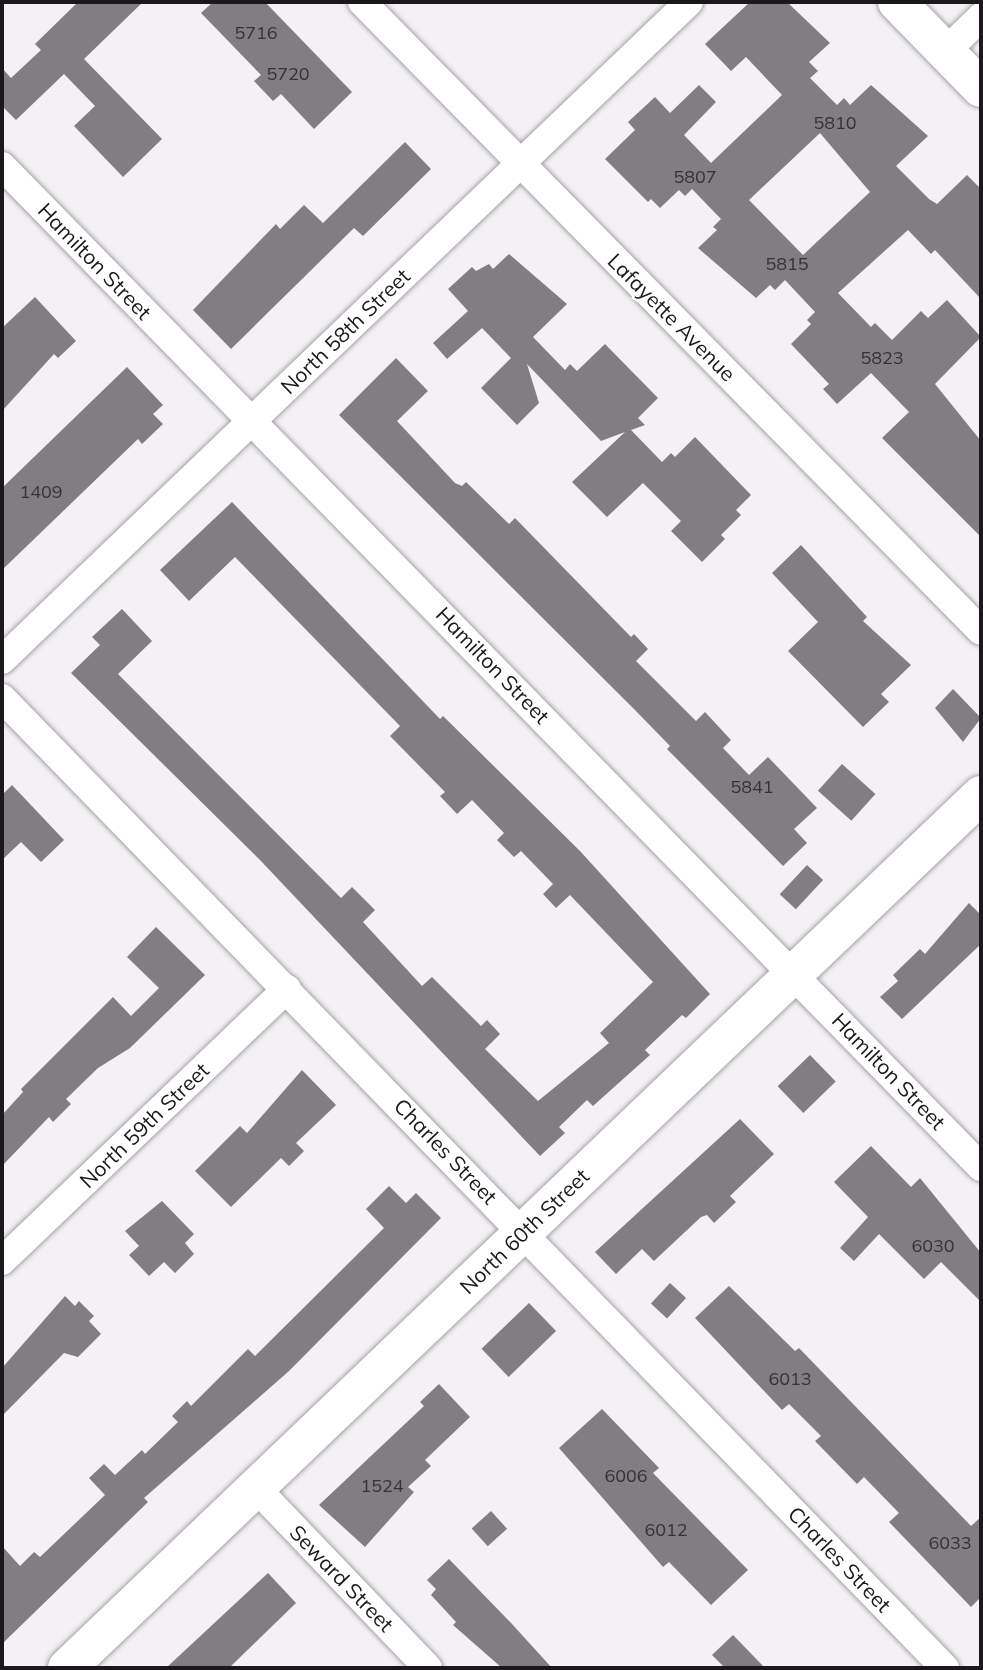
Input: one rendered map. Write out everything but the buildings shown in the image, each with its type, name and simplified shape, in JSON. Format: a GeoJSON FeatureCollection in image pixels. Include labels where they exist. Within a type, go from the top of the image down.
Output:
{"type":"FeatureCollection","features":[{"type":"Feature","properties":{"kind":"street","name":"Lafayette Avenue"},"geometry":{"type":"LineString","coordinates":[[362,2],[981,631]]}},
{"type":"Feature","properties":{"kind":"street","name":"North 58th Street"},"geometry":{"type":"LineString","coordinates":[[2,660],[689,2]]}},
{"type":"Feature","properties":{"kind":"street"},"geometry":{"type":"LineString","coordinates":[[897,2],[981,88]]}},
{"type":"Feature","properties":{"kind":"street"},"geometry":{"type":"LineString","coordinates":[[946,51],[981,17]]}},
{"type":"Feature","properties":{"kind":"street","name":"Hamilton Street"},"geometry":{"type":"LineString","coordinates":[[2,166],[795,973],[981,1167]]}},
{"type":"Feature","properties":{"kind":"street","name":"Charles Street"},"geometry":{"type":"LineString","coordinates":[[2,698],[524,1231],[945,1668]]}},
{"type":"Feature","properties":{"kind":"street","name":"North 60th Street"},"geometry":{"type":"LineString","coordinates":[[67,1668],[981,795]]}},
{"type":"Feature","properties":{"kind":"street","name":"North 59th Street"},"geometry":{"type":"LineString","coordinates":[[2,1261],[287,989]]}},
{"type":"Feature","properties":{"kind":"street","name":"Seward Street"},"geometry":{"type":"LineString","coordinates":[[256,1488],[428,1668]]}}]}
